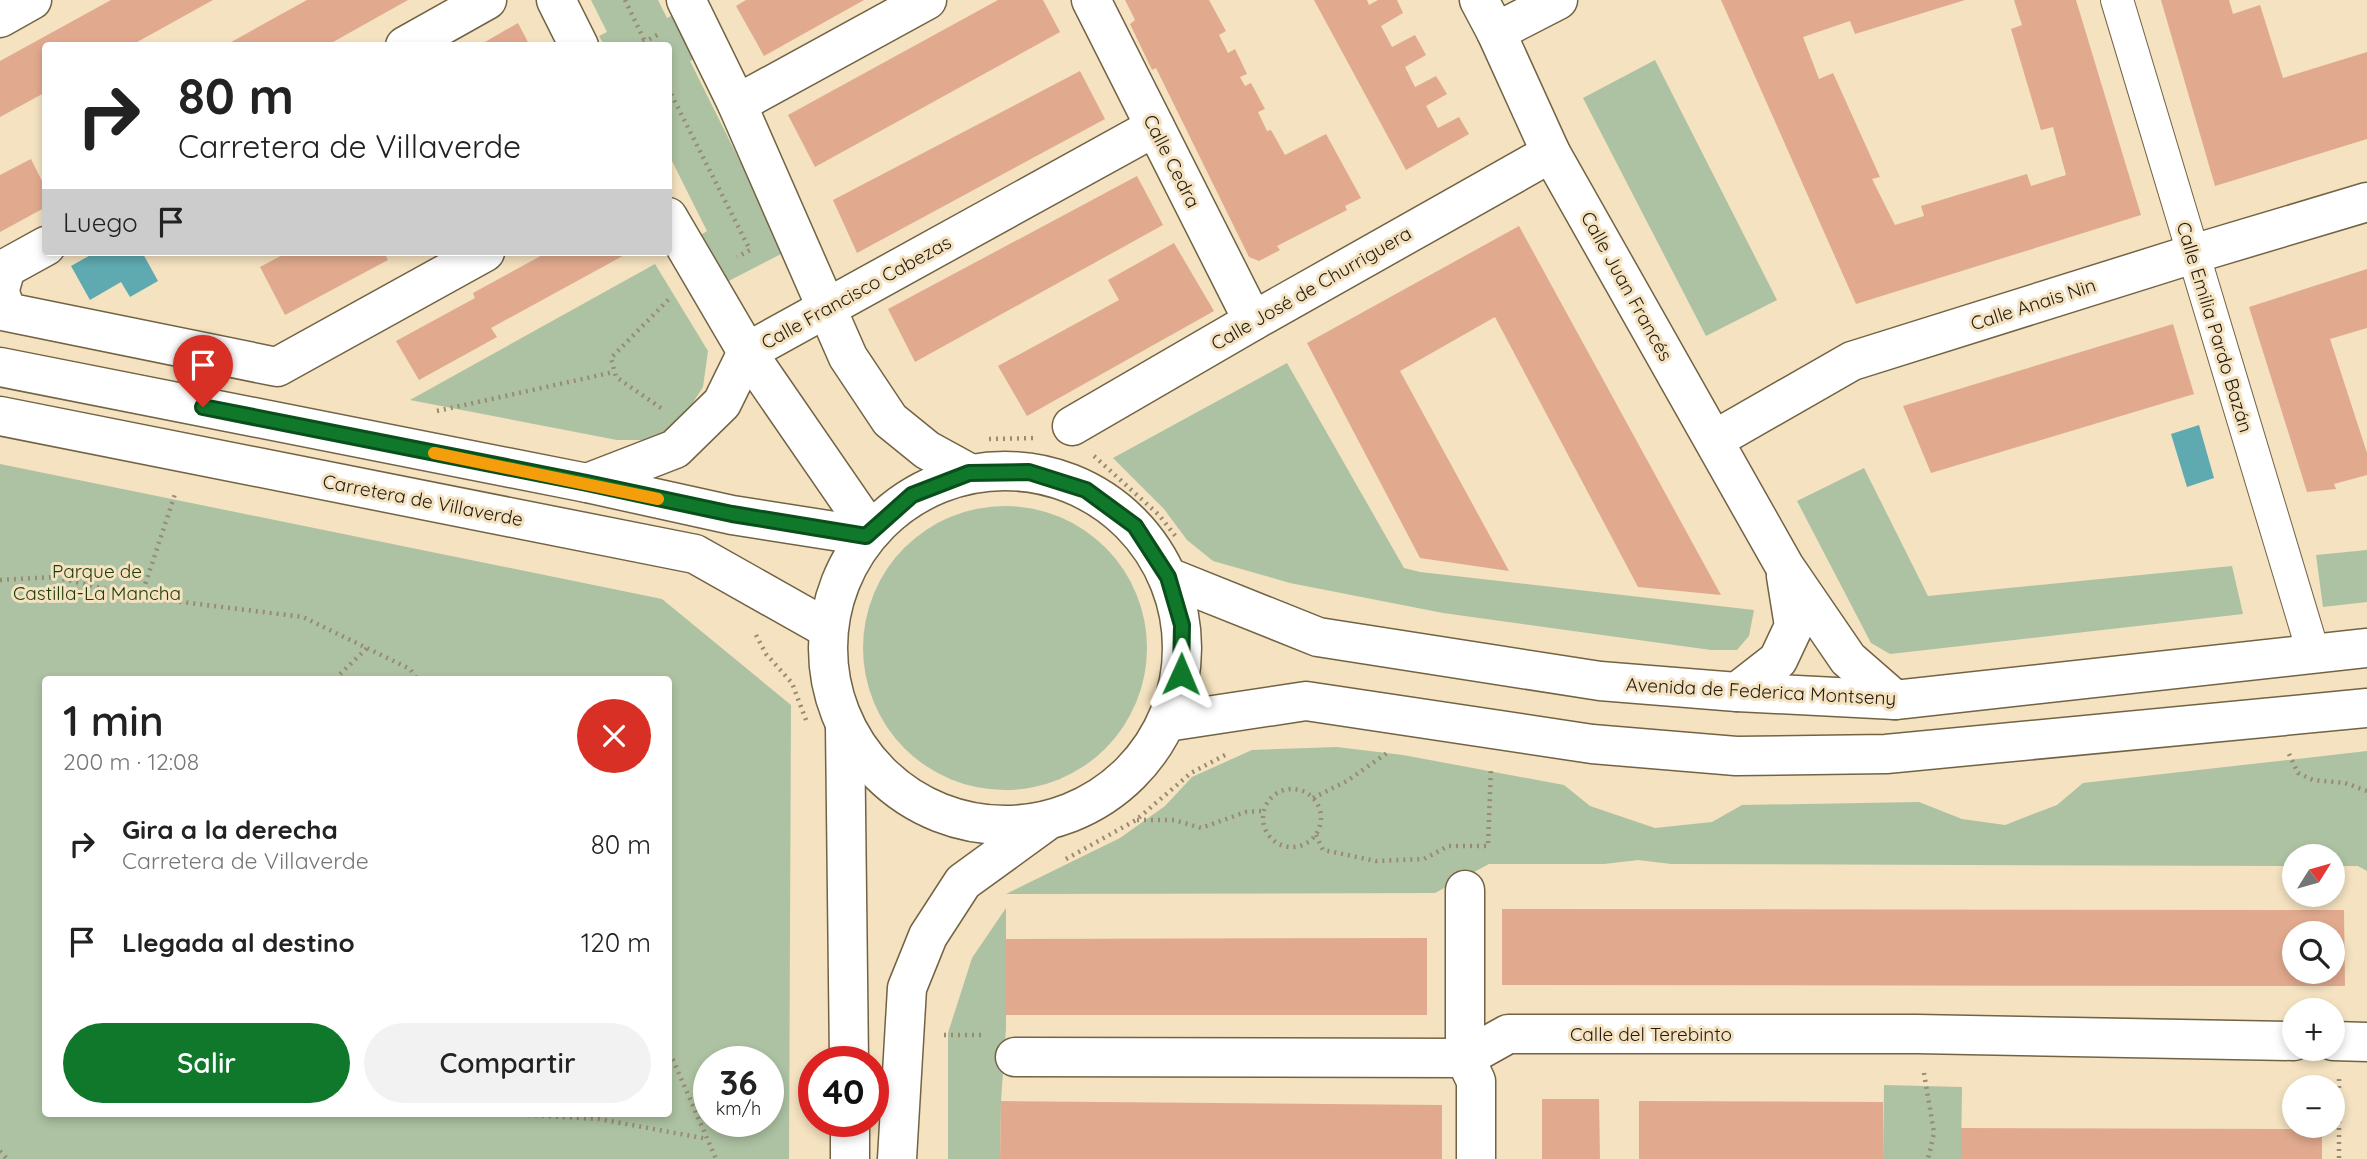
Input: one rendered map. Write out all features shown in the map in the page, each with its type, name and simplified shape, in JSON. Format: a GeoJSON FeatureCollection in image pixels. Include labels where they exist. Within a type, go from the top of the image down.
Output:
{"type":"FeatureCollection","features":[{"type":"Feature","properties":{"kind":"street"},"geometry":{"type":"LineString","coordinates":[[0,18],[32,0]]}},
{"type":"Feature","properties":{"kind":"street"},"geometry":{"type":"LineString","coordinates":[[412,42],[486,0]]}},
{"type":"Feature","properties":{"kind":"street"},"geometry":{"type":"LineString","coordinates":[[556,0],[577,42]]}},
{"type":"Feature","properties":{"kind":"street"},"geometry":{"type":"LineString","coordinates":[[686,0],[737,104],[848,357],[890,420],[927,450],[969,473]]}},
{"type":"Feature","properties":{"kind":"street"},"geometry":{"type":"LineString","coordinates":[[737,104],[928,0]]}},
{"type":"Feature","properties":{"kind":"street","name":"Calle Cedra"},"geometry":{"type":"LineString","coordinates":[[1091,0],[1253,321]]}},
{"type":"Feature","properties":{"kind":"street"},"geometry":{"type":"LineString","coordinates":[[1487,16],[1558,0]]}},
{"type":"Feature","properties":{"kind":"street","name":"Calle Emilia Pardo Bazán"},"geometry":{"type":"LineString","coordinates":[[2117,0],[2314,655]]}},
{"type":"Feature","properties":{"kind":"street","name":"Calle Juan Francés"},"geometry":{"type":"LineString","coordinates":[[1487,16],[1551,153],[1785,567],[1848,659],[1895,700]]}},
{"type":"Feature","properties":{"kind":"street","name":"Calle Francisco Cabezas"},"geometry":{"type":"LineString","coordinates":[[587,483],[675,449],[722,403],[747,352],[1155,127]]}},
{"type":"Feature","properties":{"kind":"street","name":"Calle José de Churriguera"},"geometry":{"type":"LineString","coordinates":[[1072,426],[1551,153]]}},
{"type":"Feature","properties":{"kind":"street","name":"Calle Anais Nin"},"geometry":{"type":"LineString","coordinates":[[1714,440],[1852,361],[2367,202]]}},
{"type":"Feature","properties":{"kind":"street"},"geometry":{"type":"LineString","coordinates":[[672,224],[747,352],[868,534]]}},
{"type":"Feature","properties":{"kind":"street"},"geometry":{"type":"LineString","coordinates":[[42,248],[6,268],[0,291],[7,312],[277,367],[478,256]]}},
{"type":"Feature","properties":{"kind":"street"},"geometry":{"type":"LineString","coordinates":[[0,367],[732,514],[868,534]]}},
{"type":"Feature","properties":{"kind":"street","name":"Carretera de Villaverde"},"geometry":{"type":"LineString","coordinates":[[0,416],[695,554],[828,629]]}},
{"type":"Feature","properties":{"kind":"street"},"geometry":{"type":"LineString","coordinates":[[849,1046],[845,726],[830,679],[828,629],[840,579],[868,534],[912,495],[969,473],[1029,472],[1086,490],[1175,560],[1182,625],[1181,674],[1167,722],[1138,767],[1096,801],[1047,821],[963,882],[928,936],[907,988],[897,1159]]}},
{"type":"Feature","properties":{"kind":"street","name":"Avenida de Federica Montseny"},"geometry":{"type":"LineString","coordinates":[[1175,560],[1318,637],[1600,681],[1737,692],[1895,700],[2367,648]]}},
{"type":"Feature","properties":{"kind":"street","name":"Calle Juan Francés"},"geometry":{"type":"LineString","coordinates":[[1737,692],[1778,660],[1794,626],[1785,567]]}},
{"type":"Feature","properties":{"kind":"street"},"geometry":{"type":"LineString","coordinates":[[1167,722],[1306,701],[1592,744],[1737,756],[1886,754],[2367,708]]}},
{"type":"Feature","properties":{"kind":"street"},"geometry":{"type":"LineString","coordinates":[[845,726],[880,774],[929,809],[987,825],[1047,821]]}},
{"type":"Feature","properties":{"kind":"street"},"geometry":{"type":"LineString","coordinates":[[1465,891],[1465,1058],[1476,1081],[1476,1159]]}},
{"type":"Feature","properties":{"kind":"street","name":"Calle del Terebinto"},"geometry":{"type":"LineString","coordinates":[[1015,1057],[1465,1058],[1508,1034],[1917,1034],[2282,1041]]}},
{"type":"Feature","properties":{"kind":"street"},"geometry":{"type":"LineString","coordinates":[[2345,1053],[2367,1042]]}},
{"type":"Feature","properties":{"kind":"street"},"geometry":{"type":"LineString","coordinates":[[850,1137],[850,1159]]}},
{"type":"Feature","properties":{"kind":"path"},"geometry":{"type":"LineString","coordinates":[[625,0],[645,42]]}},
{"type":"Feature","properties":{"kind":"path"},"geometry":{"type":"LineString","coordinates":[[437,411],[614,372]]}},
{"type":"Feature","properties":{"kind":"path"},"geometry":{"type":"LineString","coordinates":[[424,408],[450,414]]}},
{"type":"Feature","properties":{"kind":"path"},"geometry":{"type":"LineString","coordinates":[[984,439],[1045,438],[1072,426],[1090,452],[1159,515],[1175,560]]}},
{"type":"Feature","properties":{"kind":"path"},"geometry":{"type":"LineString","coordinates":[[0,580],[54,577],[141,597],[303,617],[410,669],[415,676]]}},
{"type":"Feature","properties":{"kind":"path"},"geometry":{"type":"LineString","coordinates":[[752,628],[766,654],[792,683],[806,721]]}},
{"type":"Feature","properties":{"kind":"path"},"geometry":{"type":"LineString","coordinates":[[338,676],[366,648]]}},
{"type":"Feature","properties":{"kind":"path"},"geometry":{"type":"LineString","coordinates":[[2289,754],[2298,773],[2313,780],[2345,783],[2367,791]]}},
{"type":"Feature","properties":{"kind":"path"},"geometry":{"type":"LineString","coordinates":[[1316,835],[1323,850],[1376,861],[1424,859],[1448,846],[1488,846],[1492,760]]}},
{"type":"Feature","properties":{"kind":"path"},"geometry":{"type":"LineString","coordinates":[[1291,789],[1302,791],[1313,797],[1319,807],[1321,822],[1316,835],[1306,845],[1292,848],[1278,845],[1268,835],[1262,824],[1263,811],[1269,800],[1278,792],[1291,789]]}},
{"type":"Feature","properties":{"kind":"path"},"geometry":{"type":"LineString","coordinates":[[1136,820],[1174,820],[1201,828],[1246,811],[1263,811]]}},
{"type":"Feature","properties":{"kind":"path"},"geometry":{"type":"LineString","coordinates":[[940,1040],[942,1024]]}},
{"type":"Feature","properties":{"kind":"path"},"geometry":{"type":"LineString","coordinates":[[1917,1034],[1934,1133],[1928,1159]]}},
{"type":"Feature","properties":{"kind":"path"},"geometry":{"type":"LineString","coordinates":[[2336,1061],[2339,1159]]}},
{"type":"Feature","properties":{"kind":"path"},"geometry":{"type":"LineString","coordinates":[[672,1062],[716,1159]]}},
{"type":"Feature","properties":{"kind":"path"},"geometry":{"type":"LineString","coordinates":[[564,1117],[599,1119],[708,1139]]}},
{"type":"Feature","properties":{"kind":"path"},"geometry":{"type":"LineString","coordinates":[[0,1151],[6,1159]]}},
{"type":"Feature","properties":{"kind":"green space"},"geometry":{"type":"Polygon","coordinates":[[[591,0],[658,0],[667,18],[679,12],[701,55],[690,61],[785,252],[723,284],[699,236],[707,231],[672,161],[672,42],[602,42],[599,36],[607,32],[591,0]]]}},
{"type":"Feature","properties":{"kind":"green space"},"geometry":{"type":"Polygon","coordinates":[[[1655,60],[1777,300],[1706,336],[1583,98],[1655,60]]]}},
{"type":"Feature","properties":{"kind":"green space"},"geometry":{"type":"Polygon","coordinates":[[[655,264],[708,351],[703,387],[685,415],[655,440],[617,440],[410,400],[655,264]]]}},
{"type":"Feature","properties":{"kind":"green space"},"geometry":{"type":"Polygon","coordinates":[[[1287,363],[1404,568],[1754,610],[1749,636],[1737,650],[1711,650],[1443,613],[1290,583],[1213,561],[1187,540],[1164,509],[1113,458],[1287,363]]]}},
{"type":"Feature","properties":{"kind":"green space","name":"Parque de Castilla-La Mancha"},"geometry":{"type":"Polygon","coordinates":[[[0,464],[662,599],[791,705],[789,1159],[0,1159],[0,464]]]}},
{"type":"Feature","properties":{"kind":"green space"},"geometry":{"type":"Polygon","coordinates":[[[1864,468],[1928,596],[2232,566],[2243,614],[1890,654],[1871,643],[1797,501],[1864,468]]]}},
{"type":"Feature","properties":{"kind":"green space"},"geometry":{"type":"Polygon","coordinates":[[[1005,506],[1046,512],[1072,523],[1095,538],[1115,558],[1130,581],[1141,607],[1147,648],[1141,689],[1130,715],[1115,738],[1095,758],[1072,773],[1046,784],[1005,790],[964,784],[938,773],[915,758],[895,738],[880,715],[869,689],[863,648],[869,607],[880,581],[895,558],[915,538],[938,523],[964,512],[1005,506]]]}},
{"type":"Feature","properties":{"kind":"green space"},"geometry":{"type":"Polygon","coordinates":[[[2367,550],[2367,602],[2323,607],[2316,555],[2367,550]]]}},
{"type":"Feature","properties":{"kind":"green space"},"geometry":{"type":"Polygon","coordinates":[[[1337,747],[1403,755],[1564,785],[1590,806],[1655,828],[1712,822],[1742,805],[1919,802],[1962,819],[2005,825],[2057,805],[2083,783],[2367,751],[2367,871],[2358,866],[2345,866],[2345,844],[2282,844],[2282,866],[1671,864],[1638,860],[1604,864],[1489,864],[1435,893],[1006,894],[1120,838],[1165,806],[1192,777],[1252,750],[1337,747]]]}},
{"type":"Feature","properties":{"kind":"green space"},"geometry":{"type":"Polygon","coordinates":[[[1006,908],[1006,1028],[1000,1159],[948,1159],[948,1033],[972,958],[1006,908]]]}},
{"type":"Feature","properties":{"kind":"green space"},"geometry":{"type":"Polygon","coordinates":[[[1884,1085],[1962,1087],[1961,1159],[1883,1159],[1884,1085]]]}},
{"type":"Feature","properties":{"kind":"water"},"geometry":{"type":"Polygon","coordinates":[[[89,256],[144,256],[158,281],[130,297],[121,282],[90,300],[71,266],[89,256]]]}},
{"type":"Feature","properties":{"kind":"water"},"geometry":{"type":"Polygon","coordinates":[[[2199,425],[2214,478],[2187,487],[2171,434],[2199,425]]]}},
{"type":"Feature","properties":{"kind":"building"},"geometry":{"type":"Polygon","coordinates":[[[111,0],[213,0],[137,42],[42,42],[42,94],[0,117],[0,61],[111,0]]]}},
{"type":"Feature","properties":{"kind":"building"},"geometry":{"type":"Polygon","coordinates":[[[307,0],[408,0],[333,42],[231,42],[307,0]]]}},
{"type":"Feature","properties":{"kind":"building"},"geometry":{"type":"Polygon","coordinates":[[[746,0],[864,0],[764,56],[736,6],[746,0]]]}},
{"type":"Feature","properties":{"kind":"building"},"geometry":{"type":"Polygon","coordinates":[[[998,0],[1043,0],[1060,32],[815,167],[788,115],[998,0]]]}},
{"type":"Feature","properties":{"kind":"building"},"geometry":{"type":"Polygon","coordinates":[[[1125,0],[1209,0],[1226,31],[1219,35],[1228,53],[1235,49],[1247,74],[1240,77],[1245,86],[1251,83],[1265,109],[1258,112],[1267,131],[1271,130],[1285,155],[1326,134],[1361,198],[1345,206],[1347,210],[1277,246],[1280,250],[1259,261],[1249,257],[1156,68],[1152,70],[1130,24],[1135,20],[1125,0]]]}},
{"type":"Feature","properties":{"kind":"building"},"geometry":{"type":"Polygon","coordinates":[[[1314,0],[1367,0],[1369,5],[1378,0],[1397,0],[1403,13],[1381,26],[1392,47],[1415,35],[1426,55],[1405,67],[1415,87],[1436,76],[1447,94],[1426,106],[1438,128],[1459,117],[1469,134],[1406,170],[1314,0]]]}},
{"type":"Feature","properties":{"kind":"building"},"geometry":{"type":"Polygon","coordinates":[[[1721,0],[1965,0],[1855,34],[1850,21],[1803,37],[1819,79],[1833,73],[1880,177],[1872,179],[1895,225],[1924,216],[1921,206],[2027,174],[2031,186],[2066,175],[2053,127],[2041,130],[2011,29],[2022,25],[2014,0],[2076,0],[2141,215],[1856,304],[1721,0]]]}},
{"type":"Feature","properties":{"kind":"building"},"geometry":{"type":"Polygon","coordinates":[[[2161,0],[2229,0],[2233,14],[2260,5],[2283,78],[2367,52],[2367,139],[2215,186],[2161,0]]]}},
{"type":"Feature","properties":{"kind":"building"},"geometry":{"type":"Polygon","coordinates":[[[518,23],[528,42],[485,42],[518,23]]]}},
{"type":"Feature","properties":{"kind":"building"},"geometry":{"type":"Polygon","coordinates":[[[1080,71],[1105,119],[857,253],[833,200],[1080,71]]]}},
{"type":"Feature","properties":{"kind":"building"},"geometry":{"type":"Polygon","coordinates":[[[31,159],[42,181],[42,209],[0,232],[0,175],[31,159]]]}},
{"type":"Feature","properties":{"kind":"building"},"geometry":{"type":"Polygon","coordinates":[[[1137,176],[1163,225],[915,362],[888,309],[1137,176]]]}},
{"type":"Feature","properties":{"kind":"building"},"geometry":{"type":"Polygon","coordinates":[[[1519,226],[1721,595],[1638,587],[1495,317],[1400,371],[1509,571],[1420,558],[1307,343],[1519,226]]]}},
{"type":"Feature","properties":{"kind":"building"},"geometry":{"type":"Polygon","coordinates":[[[1174,243],[1214,311],[1027,416],[998,366],[1119,300],[1108,280],[1174,243]]]}},
{"type":"Feature","properties":{"kind":"building"},"geometry":{"type":"Polygon","coordinates":[[[281,256],[386,256],[388,260],[285,315],[260,267],[281,256]]]}},
{"type":"Feature","properties":{"kind":"building"},"geometry":{"type":"Polygon","coordinates":[[[541,256],[623,256],[491,328],[497,337],[419,380],[396,341],[475,298],[473,293],[541,256]]]}},
{"type":"Feature","properties":{"kind":"building"},"geometry":{"type":"Polygon","coordinates":[[[2367,269],[2367,328],[2330,339],[2367,453],[2367,475],[2334,484],[2336,489],[2307,492],[2249,307],[2367,269]]]}},
{"type":"Feature","properties":{"kind":"building"},"geometry":{"type":"Polygon","coordinates":[[[2173,324],[2194,394],[1931,473],[1903,406],[2173,324]]]}},
{"type":"Feature","properties":{"kind":"building"},"geometry":{"type":"Polygon","coordinates":[[[1502,909],[2344,910],[2344,921],[2282,921],[2282,984],[2345,986],[1502,985],[1502,909]]]}},
{"type":"Feature","properties":{"kind":"building"},"geometry":{"type":"Polygon","coordinates":[[[1427,938],[1427,1015],[1006,1015],[1006,939],[1427,938]]]}},
{"type":"Feature","properties":{"kind":"building"},"geometry":{"type":"Polygon","coordinates":[[[1542,1099],[1599,1099],[1600,1159],[1542,1159],[1542,1099]]]}},
{"type":"Feature","properties":{"kind":"building"},"geometry":{"type":"Polygon","coordinates":[[[1001,1101],[1442,1105],[1442,1159],[1000,1159],[1001,1101]]]}},
{"type":"Feature","properties":{"kind":"building"},"geometry":{"type":"Polygon","coordinates":[[[1639,1101],[1883,1102],[1883,1159],[1639,1159],[1639,1101]]]}},
{"type":"Feature","properties":{"kind":"building"},"geometry":{"type":"Polygon","coordinates":[[[1961,1128],[2282,1129],[2282,1138],[2322,1138],[2322,1159],[1961,1159],[1961,1128]]]}},
{"type":"Feature","properties":{"kind":"slow traffic"},"geometry":{"type":"LineString","coordinates":[[434,453],[658,499]]}},
{"type":"Feature","properties":{"kind":"route"},"geometry":{"type":"LineString","coordinates":[[203,407],[732,514],[866,536],[912,495],[969,473],[1029,472],[1086,490],[1135,526],[1168,577],[1182,625],[1181,674]]}}]}
